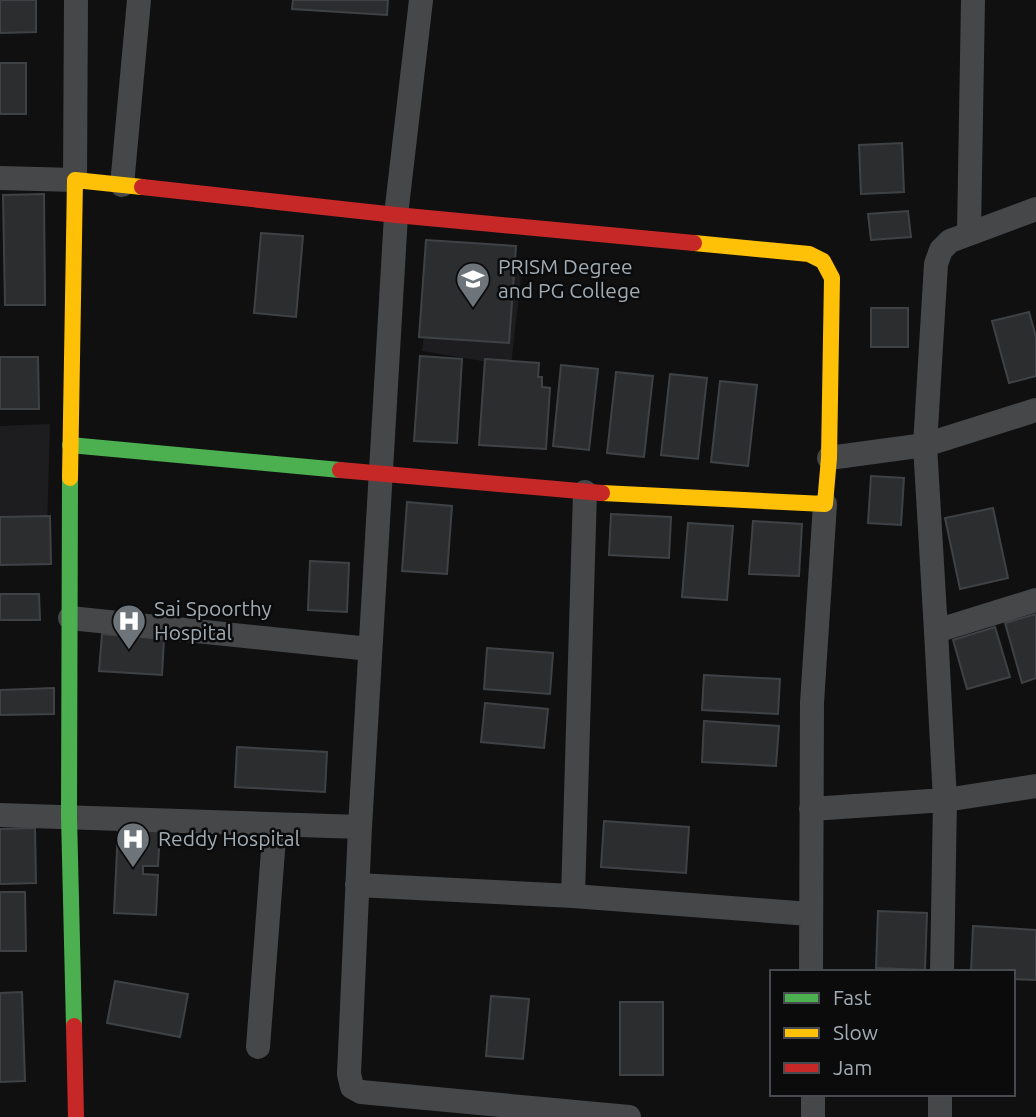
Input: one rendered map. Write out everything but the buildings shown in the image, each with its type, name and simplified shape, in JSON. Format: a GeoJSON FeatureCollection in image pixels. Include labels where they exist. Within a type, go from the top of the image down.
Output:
{"type":"FeatureCollection","features":[{"type":"Feature","properties":{"kind":"street"},"geometry":{"type":"LineString","coordinates":[[76,0],[70,445],[69,816],[76,1117]]}},
{"type":"Feature","properties":{"kind":"street"},"geometry":{"type":"LineString","coordinates":[[122,185],[139,0]]}},
{"type":"Feature","properties":{"kind":"street"},"geometry":{"type":"LineString","coordinates":[[421,0],[396,215],[360,827],[349,1074],[352,1087],[361,1092],[629,1117]]}},
{"type":"Feature","properties":{"kind":"street"},"geometry":{"type":"LineString","coordinates":[[969,233],[974,0]]}},
{"type":"Feature","properties":{"kind":"street"},"geometry":{"type":"LineString","coordinates":[[0,178],[75,180],[396,215],[810,254],[823,261],[832,278],[829,457],[812,703],[811,970]]}},
{"type":"Feature","properties":{"kind":"street"},"geometry":{"type":"LineString","coordinates":[[942,970],[944,800],[925,445],[936,264],[942,250],[950,241],[1036,209]]}},
{"type":"Feature","properties":{"kind":"street"},"geometry":{"type":"LineString","coordinates":[[829,457],[925,445],[1036,410]]}},
{"type":"Feature","properties":{"kind":"street"},"geometry":{"type":"LineString","coordinates":[[70,445],[585,492],[825,504]]}},
{"type":"Feature","properties":{"kind":"street"},"geometry":{"type":"LineString","coordinates":[[572,896],[585,492]]}},
{"type":"Feature","properties":{"kind":"street"},"geometry":{"type":"LineString","coordinates":[[936,631],[1036,600]]}},
{"type":"Feature","properties":{"kind":"street"},"geometry":{"type":"LineString","coordinates":[[70,618],[370,649]]}},
{"type":"Feature","properties":{"kind":"street"},"geometry":{"type":"LineString","coordinates":[[811,809],[944,800],[1036,786]]}},
{"type":"Feature","properties":{"kind":"street"},"geometry":{"type":"LineString","coordinates":[[0,815],[360,827]]}},
{"type":"Feature","properties":{"kind":"street"},"geometry":{"type":"LineString","coordinates":[[258,1047],[275,825]]}},
{"type":"Feature","properties":{"kind":"street"},"geometry":{"type":"LineString","coordinates":[[357,885],[572,896],[810,914]]}},
{"type":"Feature","properties":{"kind":"street"},"geometry":{"type":"LineString","coordinates":[[813,1096],[813,1117]]}},
{"type":"Feature","properties":{"kind":"street"},"geometry":{"type":"LineString","coordinates":[[940,1096],[940,1117]]}},
{"type":"Feature","properties":{"kind":"shaded area","name":"PRISM Degree and PG College"},"geometry":{"type":"Polygon","coordinates":[[[435,252],[522,268],[511,366],[422,351],[435,252]]]}},
{"type":"Feature","properties":{"kind":"shaded area"},"geometry":{"type":"Polygon","coordinates":[[[50,424],[47,531],[0,530],[0,426],[50,424]]]}},
{"type":"Feature","properties":{"kind":"traffic: fast"},"geometry":{"type":"LineString","coordinates":[[70,445],[340,470]]}},
{"type":"Feature","properties":{"kind":"traffic: fast"},"geometry":{"type":"LineString","coordinates":[[70,478],[69,816],[74,1026]]}},
{"type":"Feature","properties":{"kind":"traffic: slow"},"geometry":{"type":"LineString","coordinates":[[70,478],[75,180],[142,187]]}},
{"type":"Feature","properties":{"kind":"traffic: slow"},"geometry":{"type":"LineString","coordinates":[[602,493],[825,504],[829,458],[832,278],[823,261],[809,254],[694,243]]}},
{"type":"Feature","properties":{"kind":"traffic: jam"},"geometry":{"type":"LineString","coordinates":[[142,187],[396,215],[694,243]]}},
{"type":"Feature","properties":{"kind":"traffic: jam"},"geometry":{"type":"LineString","coordinates":[[340,470],[602,493]]}},
{"type":"Feature","properties":{"kind":"traffic: jam"},"geometry":{"type":"LineString","coordinates":[[74,1026],[76,1117]]}},
{"type":"Feature","properties":{"kind":"place","name":"PRISM Degree and PG College"},"geometry":{"type":"Point","coordinates":[473,309]}},
{"type":"Feature","properties":{"kind":"place","name":"Sai Spoorthy Hospital"},"geometry":{"type":"Point","coordinates":[129,651]}},
{"type":"Feature","properties":{"kind":"place","name":"Reddy Hospital"},"geometry":{"type":"Point","coordinates":[133,869]}}]}
